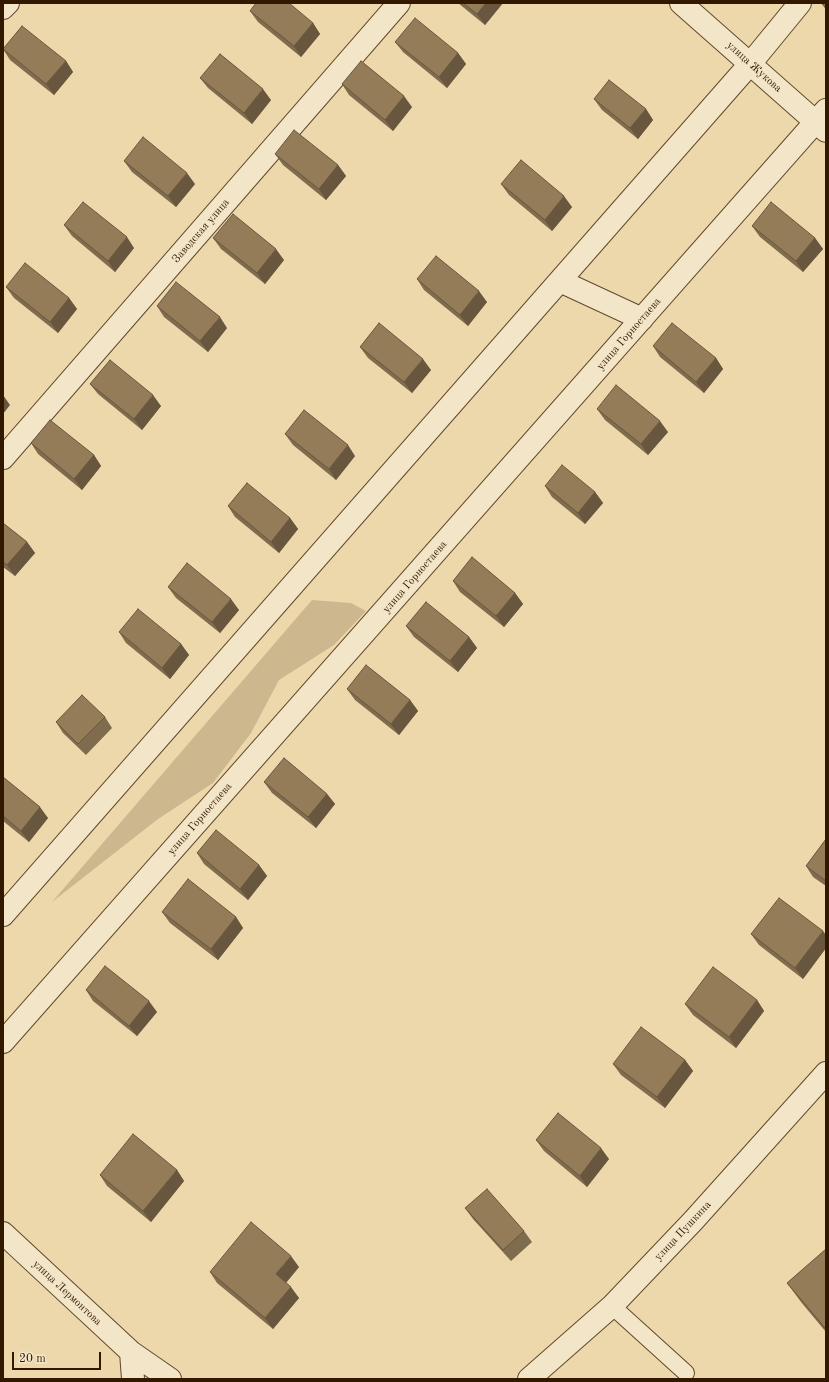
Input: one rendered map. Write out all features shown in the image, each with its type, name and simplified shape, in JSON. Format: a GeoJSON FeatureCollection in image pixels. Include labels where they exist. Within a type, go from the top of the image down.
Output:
{"type":"FeatureCollection","features":[{"type":"Feature","properties":{"kind":"street"},"geometry":{"type":"LineString","coordinates":[[3,8],[8,3]]}},
{"type":"Feature","properties":{"kind":"street","name":"Заводская улица"},"geometry":{"type":"LineString","coordinates":[[3,458],[399,3]]}},
{"type":"Feature","properties":{"kind":"street","name":"улица Жукова"},"geometry":{"type":"LineString","coordinates":[[681,3],[750,64],[823,121]]}},
{"type":"Feature","properties":{"kind":"street"},"geometry":{"type":"LineString","coordinates":[[3,915],[750,64],[800,3]]}},
{"type":"Feature","properties":{"kind":"street","name":"улица Горностаева"},"geometry":{"type":"LineString","coordinates":[[3,1042],[642,319],[823,121]]}},
{"type":"Feature","properties":{"kind":"street"},"geometry":{"type":"LineString","coordinates":[[560,281],[642,319]]}},
{"type":"Feature","properties":{"kind":"street","name":"улица Пушкина"},"geometry":{"type":"LineString","coordinates":[[529,1379],[612,1306],[692,1221],[826,1073]]}},
{"type":"Feature","properties":{"kind":"street","name":"улица Лермонтова"},"geometry":{"type":"LineString","coordinates":[[3,1234],[131,1352],[170,1379]]}},
{"type":"Feature","properties":{"kind":"street"},"geometry":{"type":"LineString","coordinates":[[131,1352],[132,1379]]}},
{"type":"Feature","properties":{"kind":"lane"},"geometry":{"type":"LineString","coordinates":[[612,1306],[686,1374]]}},
{"type":"Feature","properties":{"kind":"shaded area"},"geometry":{"type":"Polygon","coordinates":[[[312,600],[351,603],[366,611],[334,645],[279,680],[251,733],[213,783],[158,819],[52,902],[312,600]]]}},
{"type":"Feature","properties":{"kind":"building"},"geometry":{"type":"Polygon","coordinates":[[[256,3],[289,3],[313,23],[294,46],[250,11],[256,3]]]}},
{"type":"Feature","properties":{"kind":"building"},"geometry":{"type":"Polygon","coordinates":[[[463,3],[486,3],[477,14],[463,3]]]}},
{"type":"Feature","properties":{"kind":"building"},"geometry":{"type":"Polygon","coordinates":[[[415,18],[458,53],[439,77],[395,42],[415,18]]]}},
{"type":"Feature","properties":{"kind":"building"},"geometry":{"type":"Polygon","coordinates":[[[22,26],[66,61],[46,84],[3,49],[22,26]]]}},
{"type":"Feature","properties":{"kind":"building"},"geometry":{"type":"Polygon","coordinates":[[[220,54],[263,89],[244,113],[200,78],[220,54]]]}},
{"type":"Feature","properties":{"kind":"building"},"geometry":{"type":"Polygon","coordinates":[[[361,61],[404,96],[385,120],[342,84],[361,61]]]}},
{"type":"Feature","properties":{"kind":"building"},"geometry":{"type":"Polygon","coordinates":[[[609,80],[646,109],[630,128],[594,99],[609,80]]]}},
{"type":"Feature","properties":{"kind":"building"},"geometry":{"type":"Polygon","coordinates":[[[294,130],[338,165],[319,189],[275,154],[294,130]]]}},
{"type":"Feature","properties":{"kind":"building"},"geometry":{"type":"Polygon","coordinates":[[[143,137],[187,173],[168,196],[124,161],[143,137]]]}},
{"type":"Feature","properties":{"kind":"building"},"geometry":{"type":"Polygon","coordinates":[[[521,160],[564,196],[545,220],[501,184],[521,160]]]}},
{"type":"Feature","properties":{"kind":"building"},"geometry":{"type":"Polygon","coordinates":[[[83,202],[127,237],[108,261],[64,225],[83,202]]]}},
{"type":"Feature","properties":{"kind":"building"},"geometry":{"type":"Polygon","coordinates":[[[771,202],[815,238],[796,261],[752,226],[771,202]]]}},
{"type":"Feature","properties":{"kind":"building"},"geometry":{"type":"Polygon","coordinates":[[[233,214],[276,249],[257,273],[213,238],[233,214]]]}},
{"type":"Feature","properties":{"kind":"building"},"geometry":{"type":"Polygon","coordinates":[[[436,256],[479,291],[460,315],[417,279],[436,256]]]}},
{"type":"Feature","properties":{"kind":"building"},"geometry":{"type":"Polygon","coordinates":[[[25,263],[69,298],[50,322],[6,287],[25,263]]]}},
{"type":"Feature","properties":{"kind":"building"},"geometry":{"type":"Polygon","coordinates":[[[176,282],[220,317],[200,341],[157,306],[176,282]]]}},
{"type":"Feature","properties":{"kind":"building"},"geometry":{"type":"Polygon","coordinates":[[[379,323],[423,359],[404,382],[360,347],[379,323]]]}},
{"type":"Feature","properties":{"kind":"building"},"geometry":{"type":"Polygon","coordinates":[[[672,323],[716,358],[696,382],[653,346],[672,323]]]}},
{"type":"Feature","properties":{"kind":"building"},"geometry":{"type":"Polygon","coordinates":[[[110,360],[153,395],[134,419],[90,384],[110,360]]]}},
{"type":"Feature","properties":{"kind":"building"},"geometry":{"type":"Polygon","coordinates":[[[616,385],[660,421],[641,444],[597,409],[616,385]]]}},
{"type":"Feature","properties":{"kind":"building"},"geometry":{"type":"Polygon","coordinates":[[[304,410],[348,445],[329,469],[285,434],[304,410]]]}},
{"type":"Feature","properties":{"kind":"building"},"geometry":{"type":"Polygon","coordinates":[[[50,420],[94,455],[74,479],[31,443],[50,420]]]}},
{"type":"Feature","properties":{"kind":"building"},"geometry":{"type":"Polygon","coordinates":[[[562,465],[595,492],[578,513],[545,486],[562,465]]]}},
{"type":"Feature","properties":{"kind":"building"},"geometry":{"type":"Polygon","coordinates":[[[247,483],[290,518],[271,542],[228,506],[247,483]]]}},
{"type":"Feature","properties":{"kind":"building"},"geometry":{"type":"Polygon","coordinates":[[[3,523],[27,542],[7,565],[3,562],[3,523]]]}},
{"type":"Feature","properties":{"kind":"building"},"geometry":{"type":"Polygon","coordinates":[[[472,557],[515,593],[496,616],[453,581],[472,557]]]}},
{"type":"Feature","properties":{"kind":"building"},"geometry":{"type":"Polygon","coordinates":[[[187,563],[231,599],[212,622],[168,587],[187,563]]]}},
{"type":"Feature","properties":{"kind":"building"},"geometry":{"type":"Polygon","coordinates":[[[426,602],[469,637],[450,661],[406,626],[426,602]]]}},
{"type":"Feature","properties":{"kind":"building"},"geometry":{"type":"Polygon","coordinates":[[[138,609],[181,644],[162,668],[119,632],[138,609]]]}},
{"type":"Feature","properties":{"kind":"building"},"geometry":{"type":"Polygon","coordinates":[[[366,665],[410,700],[391,724],[347,689],[366,665]]]}},
{"type":"Feature","properties":{"kind":"building"},"geometry":{"type":"Polygon","coordinates":[[[82,695],[105,717],[78,744],[56,722],[82,695]]]}},
{"type":"Feature","properties":{"kind":"building"},"geometry":{"type":"Polygon","coordinates":[[[284,758],[327,794],[308,817],[264,782],[284,758]]]}},
{"type":"Feature","properties":{"kind":"building"},"geometry":{"type":"Polygon","coordinates":[[[3,777],[40,807],[21,831],[3,816],[3,777]]]}},
{"type":"Feature","properties":{"kind":"building"},"geometry":{"type":"Polygon","coordinates":[[[216,830],[259,865],[240,889],[197,853],[216,830]]]}},
{"type":"Feature","properties":{"kind":"building"},"geometry":{"type":"Polygon","coordinates":[[[826,839],[826,881],[806,866],[826,839]]]}},
{"type":"Feature","properties":{"kind":"building"},"geometry":{"type":"Polygon","coordinates":[[[188,879],[236,917],[211,949],[162,912],[188,879]]]}},
{"type":"Feature","properties":{"kind":"building"},"geometry":{"type":"Polygon","coordinates":[[[779,898],[823,931],[795,968],[751,934],[779,898]]]}},
{"type":"Feature","properties":{"kind":"building"},"geometry":{"type":"Polygon","coordinates":[[[105,966],[149,1001],[129,1026],[86,990],[105,966]]]}},
{"type":"Feature","properties":{"kind":"building"},"geometry":{"type":"Polygon","coordinates":[[[713,967],[757,1000],[729,1037],[685,1004],[713,967]]]}},
{"type":"Feature","properties":{"kind":"building"},"geometry":{"type":"Polygon","coordinates":[[[641,1027],[685,1060],[657,1097],[613,1064],[641,1027]]]}},
{"type":"Feature","properties":{"kind":"building"},"geometry":{"type":"Polygon","coordinates":[[[558,1113],[601,1148],[580,1176],[536,1140],[558,1113]]]}},
{"type":"Feature","properties":{"kind":"building"},"geometry":{"type":"Polygon","coordinates":[[[133,1134],[177,1170],[143,1211],[100,1175],[133,1134]]]}},
{"type":"Feature","properties":{"kind":"building"},"geometry":{"type":"Polygon","coordinates":[[[487,1189],[524,1231],[503,1250],[465,1208],[487,1189]]]}},
{"type":"Feature","properties":{"kind":"building"},"geometry":{"type":"Polygon","coordinates":[[[251,1222],[291,1256],[276,1274],[291,1287],[265,1318],[210,1272],[251,1222]]]}},
{"type":"Feature","properties":{"kind":"building"},"geometry":{"type":"Polygon","coordinates":[[[826,1249],[826,1329],[787,1283],[826,1249]]]}}]}
